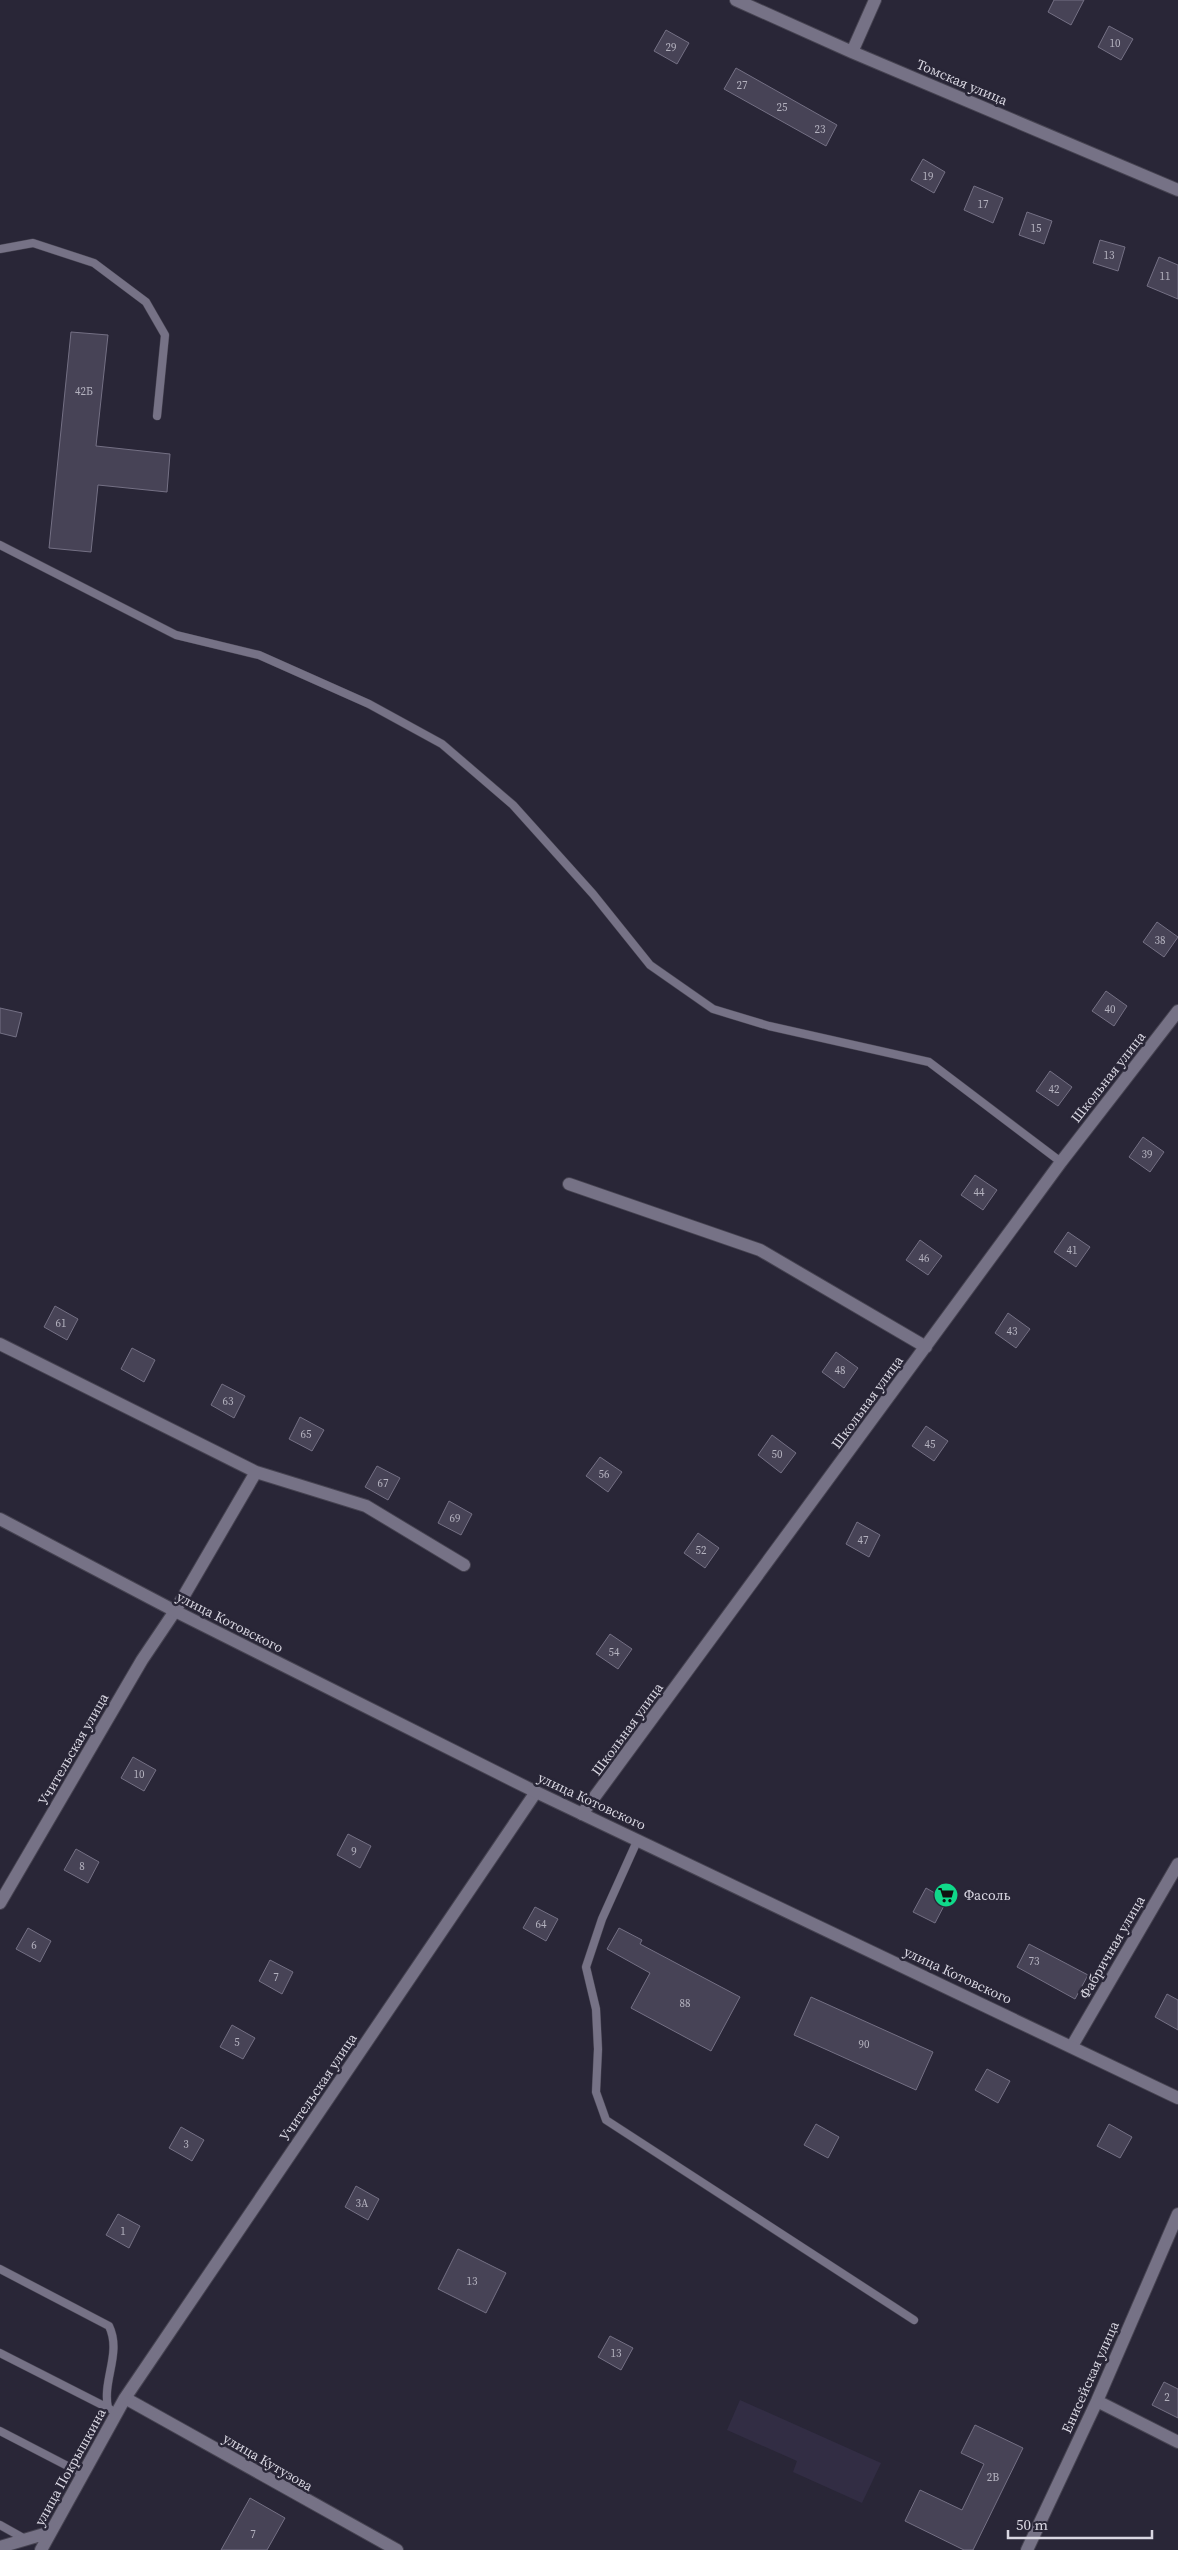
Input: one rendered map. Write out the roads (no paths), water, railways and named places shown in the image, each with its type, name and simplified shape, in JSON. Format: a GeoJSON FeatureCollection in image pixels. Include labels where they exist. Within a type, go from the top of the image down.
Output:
{"type":"FeatureCollection","features":[{"type":"Feature","properties":{"kind":"street","name":"Томская улица"},"geometry":{"type":"LineString","coordinates":[[736,0],[852,52],[1178,190]]}},
{"type":"Feature","properties":{"kind":"street"},"geometry":{"type":"LineString","coordinates":[[852,52],[875,0]]}},
{"type":"Feature","properties":{"kind":"street","name":"Школьная улица"},"geometry":{"type":"LineString","coordinates":[[582,1814],[1061,1162],[1178,1011]]}},
{"type":"Feature","properties":{"kind":"street"},"geometry":{"type":"LineString","coordinates":[[569,1184],[760,1250],[926,1347]]}},
{"type":"Feature","properties":{"kind":"street"},"geometry":{"type":"LineString","coordinates":[[0,1344],[256,1472],[366,1506],[464,1565]]}},
{"type":"Feature","properties":{"kind":"street","name":"Учительская улица"},"geometry":{"type":"LineString","coordinates":[[0,1903],[142,1660],[175,1611],[256,1472]]}},
{"type":"Feature","properties":{"kind":"street","name":"улица Котовского"},"geometry":{"type":"LineString","coordinates":[[0,1519],[175,1611],[536,1792],[1178,2098]]}},
{"type":"Feature","properties":{"kind":"street","name":"Учительская улица"},"geometry":{"type":"LineString","coordinates":[[125,2398],[536,1792]]}},
{"type":"Feature","properties":{"kind":"street","name":"Фабричная улица"},"geometry":{"type":"LineString","coordinates":[[1072,2046],[1178,1864]]}},
{"type":"Feature","properties":{"kind":"street","name":"Енисейская улица"},"geometry":{"type":"LineString","coordinates":[[1027,2550],[1097,2401],[1178,2214]]}},
{"type":"Feature","properties":{"kind":"street","name":"улица Покрышкина"},"geometry":{"type":"LineString","coordinates":[[41,2550],[83,2474],[113,2410],[125,2398]]}},
{"type":"Feature","properties":{"kind":"street","name":"улица Кутузова"},"geometry":{"type":"LineString","coordinates":[[125,2398],[374,2545],[397,2550]]}},
{"type":"Feature","properties":{"kind":"street"},"geometry":{"type":"LineString","coordinates":[[1097,2401],[1178,2442]]}},
{"type":"Feature","properties":{"kind":"street"},"geometry":{"type":"LineString","coordinates":[[0,2546],[51,2532]]}},
{"type":"Feature","properties":{"kind":"lane"},"geometry":{"type":"LineString","coordinates":[[0,249],[33,243],[94,262],[146,302],[165,335],[157,416]]}},
{"type":"Feature","properties":{"kind":"lane"},"geometry":{"type":"LineString","coordinates":[[0,545],[176,635],[260,656],[369,704],[442,744],[513,805],[593,894],[650,965],[713,1009],[768,1026],[929,1062],[1061,1162]]}},
{"type":"Feature","properties":{"kind":"lane"},"geometry":{"type":"LineString","coordinates":[[638,1839],[602,1919],[586,1967],[596,2019],[598,2048],[596,2092],[606,2120],[914,2320]]}},
{"type":"Feature","properties":{"kind":"lane"},"geometry":{"type":"LineString","coordinates":[[0,2269],[109,2326],[114,2336],[114,2349],[106,2391],[113,2410]]}},
{"type":"Feature","properties":{"kind":"lane"},"geometry":{"type":"LineString","coordinates":[[0,2353],[113,2410]]}},
{"type":"Feature","properties":{"kind":"lane"},"geometry":{"type":"LineString","coordinates":[[0,2431],[83,2474]]}},
{"type":"Feature","properties":{"kind":"lane"},"geometry":{"type":"LineString","coordinates":[[0,2525],[25,2539]]}},
{"type":"Feature","properties":{"kind":"place","name":"Фасоль"},"geometry":{"type":"Point","coordinates":[946,1895]}}]}
